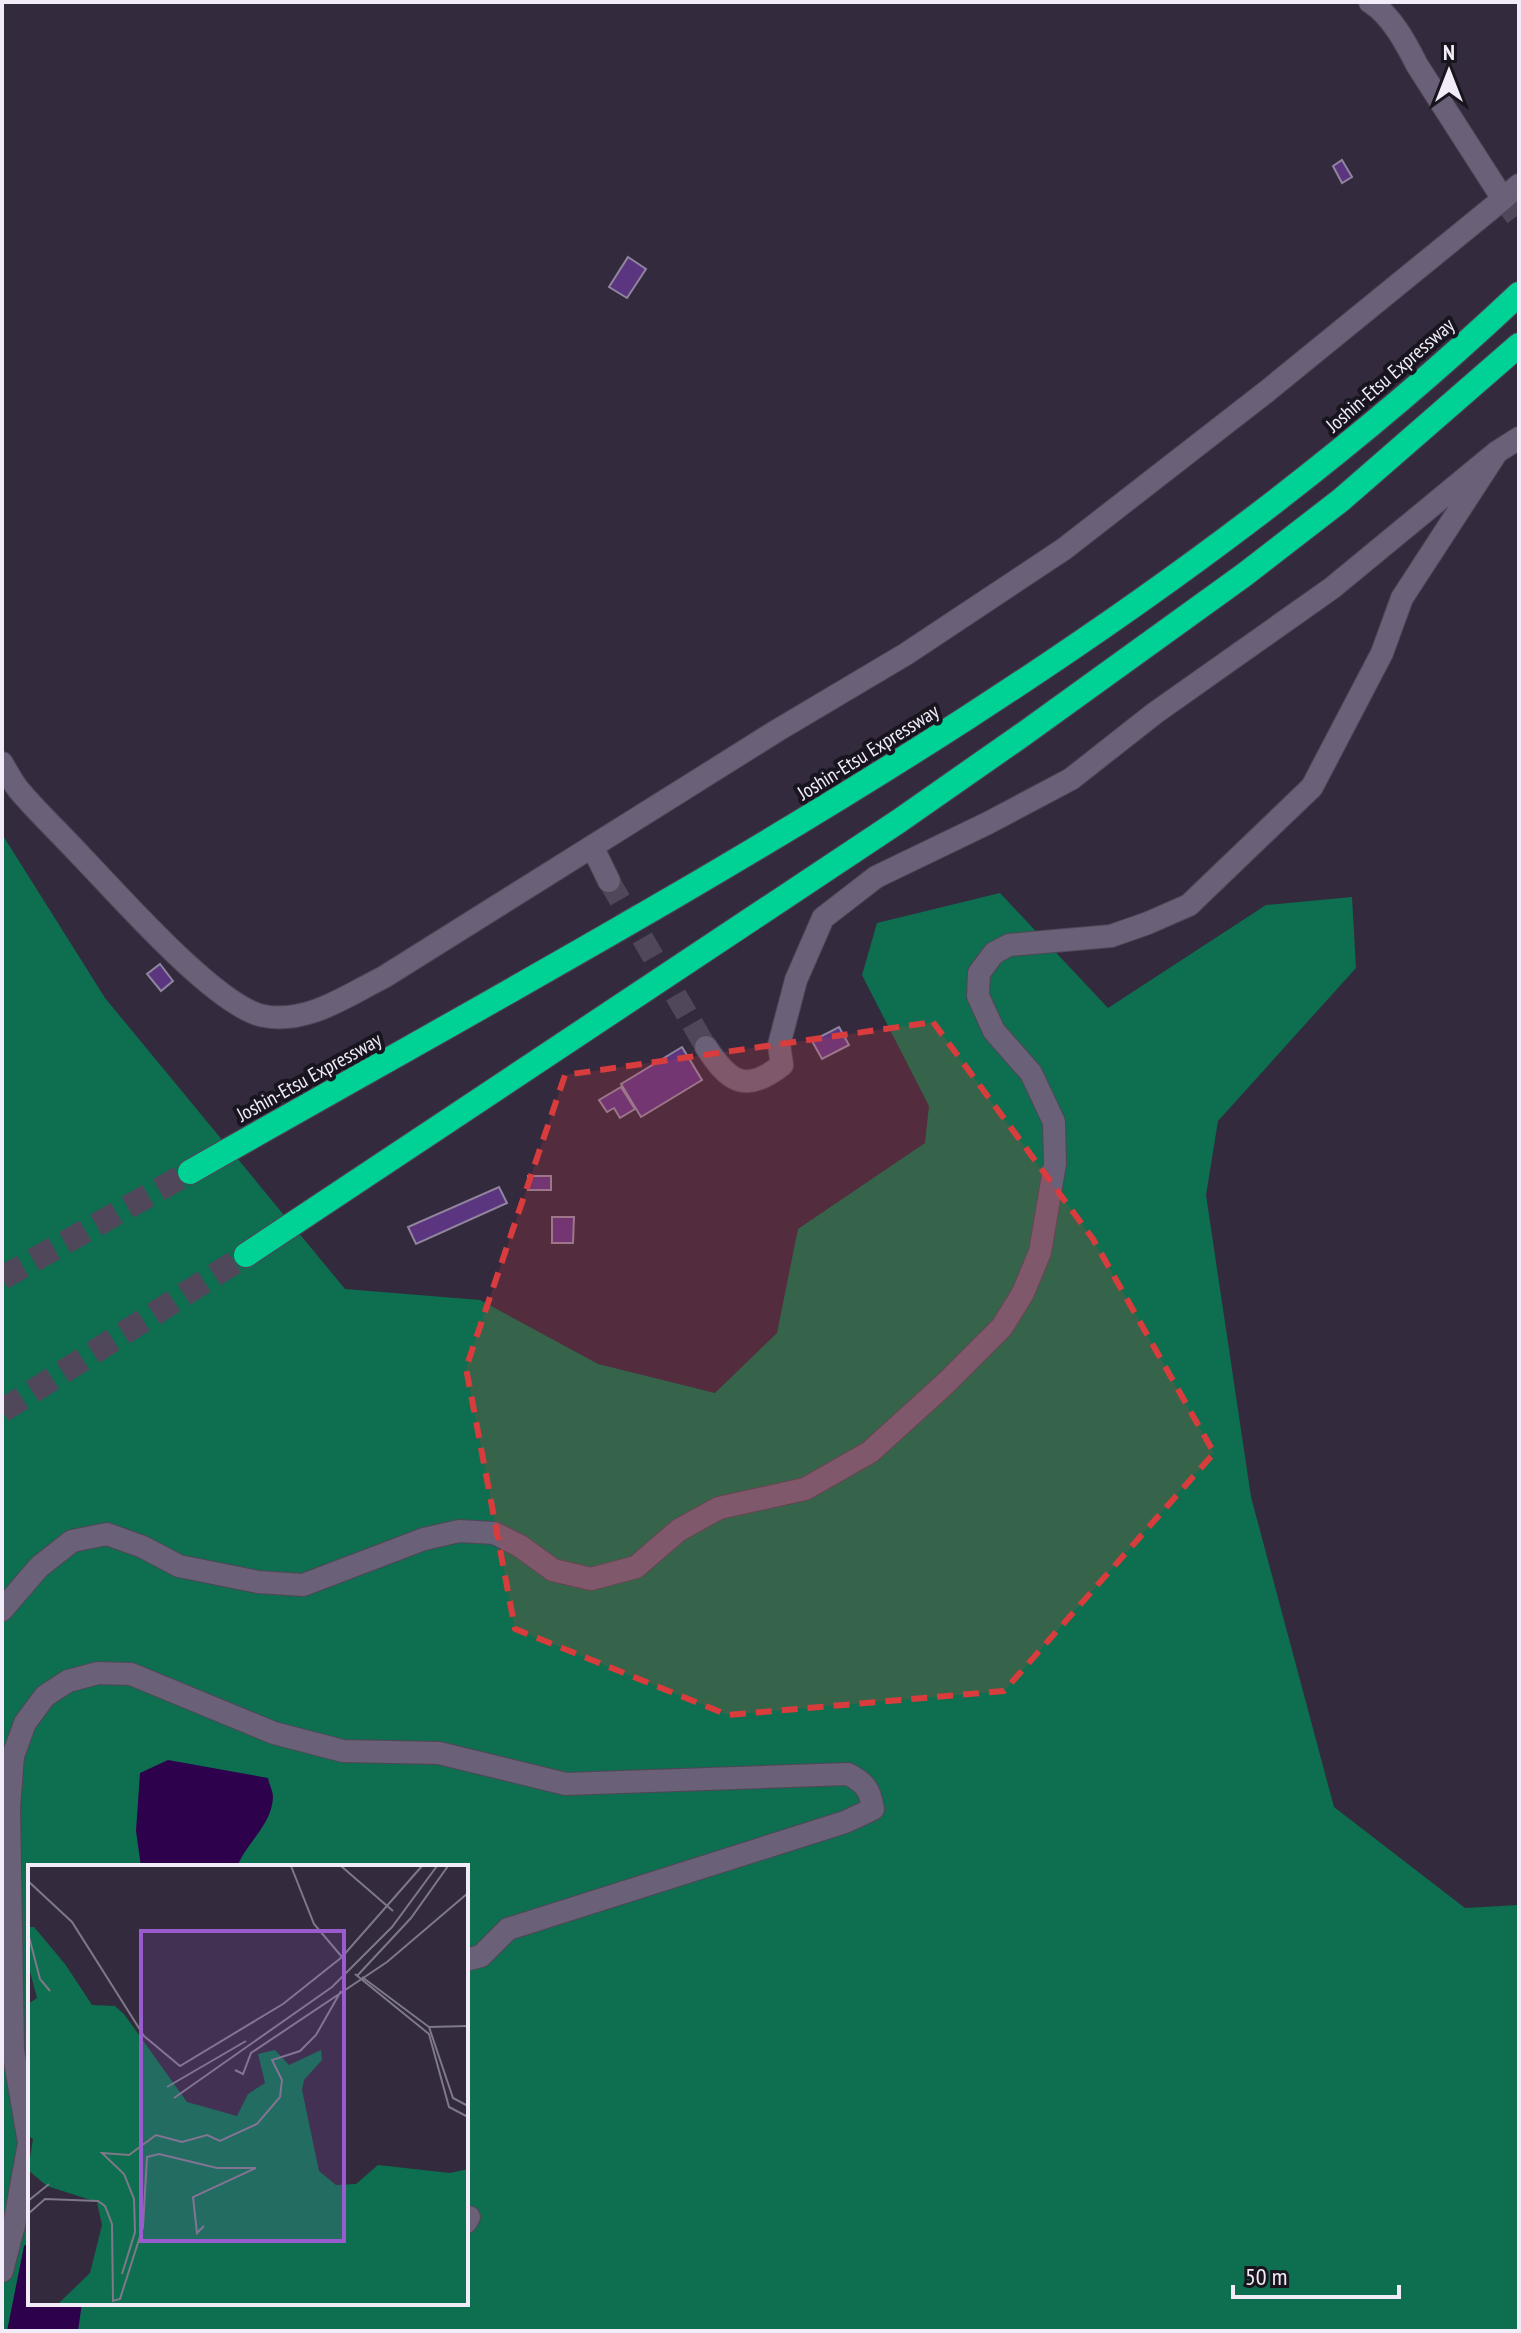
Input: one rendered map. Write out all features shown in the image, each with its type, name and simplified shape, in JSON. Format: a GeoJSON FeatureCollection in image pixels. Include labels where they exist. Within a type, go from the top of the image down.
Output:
{"type":"FeatureCollection","features":[{"type":"Feature","properties":{"kind":"highway","name":"Joshin-Etsu Expressway"},"geometry":{"type":"LineString","coordinates":[[190,1172],[674,898],[887,770],[999,698],[1139,601],[1322,465],[1519,294]]}},
{"type":"Feature","properties":{"kind":"highway"},"geometry":{"type":"LineString","coordinates":[[246,1255],[899,821],[1025,733],[1341,500],[1519,345]]}},
{"type":"Feature","properties":{"kind":"street"},"geometry":{"type":"LineString","coordinates":[[2,763],[17,788],[110,888],[184,962],[230,1000],[262,1016],[292,1017],[317,1012],[384,977],[778,730],[906,654],[1064,549],[1266,392],[1511,192],[1417,65],[1406,43],[1370,2]]}},
{"type":"Feature","properties":{"kind":"street"},"geometry":{"type":"LineString","coordinates":[[706,1047],[722,1072],[744,1082],[765,1078],[782,1065],[779,1045],[796,980],[823,918],[876,877],[1071,779],[1155,713],[1332,588],[1497,452],[1519,438]]}},
{"type":"Feature","properties":{"kind":"street"},"geometry":{"type":"LineString","coordinates":[[2,1610],[39,1567],[72,1541],[107,1534],[143,1547],[179,1566],[258,1582],[303,1585],[424,1539],[459,1531],[494,1533],[520,1546],[553,1570],[591,1579],[636,1567],[679,1530],[719,1508],[805,1489],[870,1452],[1002,1327],[1023,1293],[1040,1252],[1055,1164],[1054,1122],[1031,1073],[994,1031],[978,996],[979,973],[994,953],[1009,945],[1111,936],[1189,905],[1312,787],[1382,653],[1402,598],[1497,452]]}},
{"type":"Feature","properties":{"kind":"street"},"geometry":{"type":"LineString","coordinates":[[593,848],[609,881]]}},
{"type":"Feature","properties":{"kind":"street"},"geometry":{"type":"LineString","coordinates":[[28,2137],[13,2050],[9,1808],[13,1756],[25,1723],[45,1696],[68,1681],[98,1673],[131,1674],[274,1733],[343,1751],[439,1753],[566,1784],[848,1774],[863,1782],[870,1792],[873,1809],[845,1822],[508,1929],[481,1956],[468,1959]]}},
{"type":"Feature","properties":{"kind":"street"},"geometry":{"type":"LineString","coordinates":[[2,2271],[28,2148]]}},
{"type":"Feature","properties":{"kind":"highlighted area"},"geometry":{"type":"Polygon","coordinates":[[[933,1022],[1093,1239],[1214,1453],[1004,1691],[728,1715],[515,1629],[466,1368],[565,1075],[933,1022]]]}},
{"type":"Feature","properties":{"kind":"green space"},"geometry":{"type":"Polygon","coordinates":[[[2,834],[105,998],[345,1289],[480,1300],[598,1364],[715,1393],[777,1333],[798,1229],[925,1143],[929,1106],[862,975],[877,923],[1000,893],[1108,1008],[1266,905],[1352,897],[1356,968],[1218,1121],[1206,1195],[1251,1497],[1334,1807],[1465,1908],[1519,1905],[1519,2331],[2,2331],[2,834]]]}},
{"type":"Feature","properties":{"kind":"shaded area"},"geometry":{"type":"Polygon","coordinates":[[[168,1760],[268,1778],[273,1795],[272,1807],[238,1865],[141,1865],[136,1831],[140,1773],[168,1760]]]}},
{"type":"Feature","properties":{"kind":"shaded area"},"geometry":{"type":"Polygon","coordinates":[[[28,2243],[28,2305],[82,2305],[78,2331],[7,2331],[24,2246],[28,2243]]]}},
{"type":"Feature","properties":{"kind":"building"},"geometry":{"type":"Polygon","coordinates":[[[1342,160],[1352,177],[1342,183],[1333,166],[1342,160]]]}},
{"type":"Feature","properties":{"kind":"building"},"geometry":{"type":"Polygon","coordinates":[[[628,257],[646,269],[627,298],[609,287],[628,257]]]}},
{"type":"Feature","properties":{"kind":"building"},"geometry":{"type":"Polygon","coordinates":[[[160,964],[173,981],[161,991],[147,974],[160,964]]]}},
{"type":"Feature","properties":{"kind":"building"},"geometry":{"type":"Polygon","coordinates":[[[839,1027],[849,1045],[822,1059],[812,1041],[839,1027]]]}},
{"type":"Feature","properties":{"kind":"building"},"geometry":{"type":"Polygon","coordinates":[[[682,1047],[702,1080],[641,1117],[621,1084],[682,1047]]]}},
{"type":"Feature","properties":{"kind":"building"},"geometry":{"type":"Polygon","coordinates":[[[621,1087],[635,1109],[620,1118],[614,1108],[607,1112],[599,1100],[621,1087]]]}},
{"type":"Feature","properties":{"kind":"building"},"geometry":{"type":"Polygon","coordinates":[[[528,1176],[551,1176],[551,1190],[528,1190],[528,1176]]]}},
{"type":"Feature","properties":{"kind":"building"},"geometry":{"type":"Polygon","coordinates":[[[499,1187],[507,1203],[416,1244],[408,1227],[499,1187]]]}},
{"type":"Feature","properties":{"kind":"building"},"geometry":{"type":"Polygon","coordinates":[[[552,1217],[574,1217],[573,1243],[552,1243],[552,1217]]]}},
{"type":"Feature","properties":{"kind":"tunnel"},"geometry":{"type":"LineString","coordinates":[[1503,199],[1519,220]]}},
{"type":"Feature","properties":{"kind":"tunnel"},"geometry":{"type":"LineString","coordinates":[[609,881],[706,1047]]}},
{"type":"Feature","properties":{"kind":"tunnel"},"geometry":{"type":"LineString","coordinates":[[2,1278],[190,1172]]}},
{"type":"Feature","properties":{"kind":"tunnel"},"geometry":{"type":"LineString","coordinates":[[2,1411],[246,1255]]}}]}
